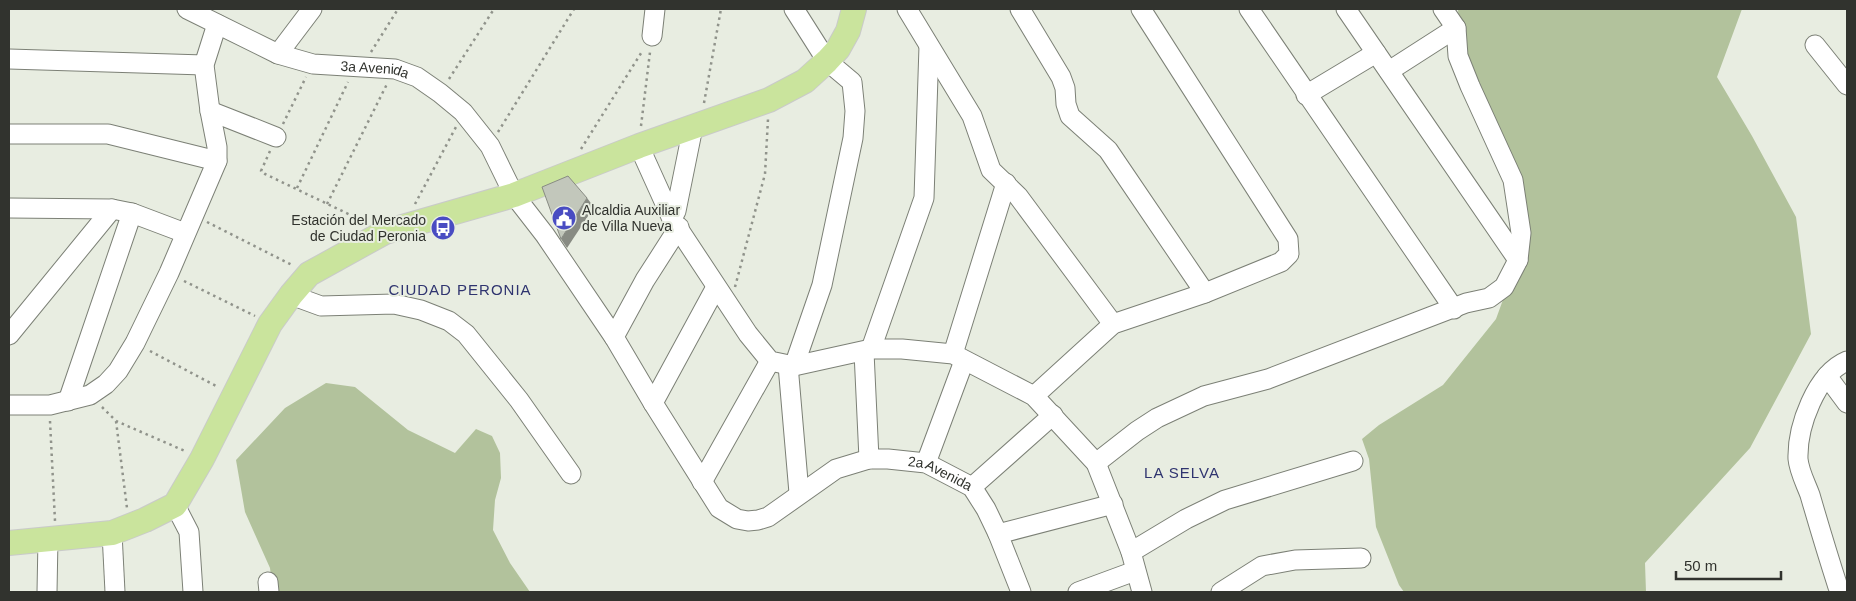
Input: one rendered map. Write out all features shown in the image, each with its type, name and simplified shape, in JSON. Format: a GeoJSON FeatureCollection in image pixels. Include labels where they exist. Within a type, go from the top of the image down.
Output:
{"type":"FeatureCollection","features":[{"type":"Feature","properties":{"kind":"main road"},"geometry":{"type":"LineString","coordinates":[[9,543],[112,533],[145,520],[175,505],[202,459],[270,324],[291,295],[310,274],[394,229],[514,195],[639,146],[768,100],[805,81],[827,61],[838,49],[848,31],[854,9]]}},
{"type":"Feature","properties":{"kind":"street","name":"3a Avenida"},"geometry":{"type":"LineString","coordinates":[[187,9],[278,54],[312,64],[395,69],[417,77],[463,112],[490,146],[514,195],[545,235],[614,337],[653,403]]}},
{"type":"Feature","properties":{"kind":"street"},"geometry":{"type":"LineString","coordinates":[[278,54],[312,9]]}},
{"type":"Feature","properties":{"kind":"street"},"geometry":{"type":"LineString","coordinates":[[652,36],[655,9]]}},
{"type":"Feature","properties":{"kind":"street"},"geometry":{"type":"LineString","coordinates":[[702,482],[784,364],[822,285],[852,138],[855,111],[852,82],[827,61],[794,9]]}},
{"type":"Feature","properties":{"kind":"street"},"geometry":{"type":"LineString","coordinates":[[907,9],[972,116],[991,170],[1018,196],[1113,324]]}},
{"type":"Feature","properties":{"kind":"street"},"geometry":{"type":"LineString","coordinates":[[1020,9],[1061,77],[1070,116],[1108,150],[1205,293]]}},
{"type":"Feature","properties":{"kind":"street"},"geometry":{"type":"LineString","coordinates":[[1034,396],[1113,324],[1205,293],[1281,262],[1289,254],[1288,238],[1141,9]]}},
{"type":"Feature","properties":{"kind":"street"},"geometry":{"type":"LineString","coordinates":[[1249,9],[1454,309]]}},
{"type":"Feature","properties":{"kind":"street"},"geometry":{"type":"LineString","coordinates":[[1346,9],[1518,260]]}},
{"type":"Feature","properties":{"kind":"street"},"geometry":{"type":"LineString","coordinates":[[1096,463],[1157,418],[1204,396],[1268,379],[1466,303],[1489,298],[1504,287],[1518,260],[1521,233],[1513,180],[1458,56],[1456,28],[1443,9]]}},
{"type":"Feature","properties":{"kind":"street"},"geometry":{"type":"LineString","coordinates":[[9,405],[50,405],[90,395],[106,384],[118,371],[135,343],[169,273],[217,160],[217,148],[204,65],[217,24]]}},
{"type":"Feature","properties":{"kind":"street"},"geometry":{"type":"LineString","coordinates":[[1389,71],[1456,28]]}},
{"type":"Feature","properties":{"kind":"street"},"geometry":{"type":"LineString","coordinates":[[1815,45],[1847,85]]}},
{"type":"Feature","properties":{"kind":"street"},"geometry":{"type":"LineString","coordinates":[[870,459],[868,351],[924,198],[929,46]]}},
{"type":"Feature","properties":{"kind":"street"},"geometry":{"type":"LineString","coordinates":[[1306,94],[1376,53]]}},
{"type":"Feature","properties":{"kind":"street"},"geometry":{"type":"LineString","coordinates":[[9,59],[204,65]]}},
{"type":"Feature","properties":{"kind":"street"},"geometry":{"type":"LineString","coordinates":[[210,111],[276,138]]}},
{"type":"Feature","properties":{"kind":"street"},"geometry":{"type":"LineString","coordinates":[[614,337],[675,223],[676,211],[696,125]]}},
{"type":"Feature","properties":{"kind":"street"},"geometry":{"type":"LineString","coordinates":[[9,134],[108,134],[217,160]]}},
{"type":"Feature","properties":{"kind":"street"},"geometry":{"type":"LineString","coordinates":[[639,146],[675,223],[729,308],[748,334],[784,364],[800,493]]}},
{"type":"Feature","properties":{"kind":"street"},"geometry":{"type":"LineString","coordinates":[[926,463],[959,357],[1006,183]]}},
{"type":"Feature","properties":{"kind":"street"},"geometry":{"type":"LineString","coordinates":[[9,208],[112,208],[132,213],[185,233]]}},
{"type":"Feature","properties":{"kind":"street"},"geometry":{"type":"LineString","coordinates":[[9,335],[112,208]]}},
{"type":"Feature","properties":{"kind":"street"},"geometry":{"type":"LineString","coordinates":[[68,401],[132,213]]}},
{"type":"Feature","properties":{"kind":"street"},"geometry":{"type":"LineString","coordinates":[[653,403],[716,287]]}},
{"type":"Feature","properties":{"kind":"street"},"geometry":{"type":"LineString","coordinates":[[291,295],[321,306],[394,304],[421,310],[449,321],[466,334],[519,400],[571,474]]}},
{"type":"Feature","properties":{"kind":"street"},"geometry":{"type":"LineString","coordinates":[[784,364],[868,351],[902,349],[959,357],[1034,396],[1096,463],[1131,552],[1142,592]]}},
{"type":"Feature","properties":{"kind":"street"},"geometry":{"type":"LineString","coordinates":[[1838,587],[1798,460],[1803,420],[1817,390],[1834,369],[1847,362]]}},
{"type":"Feature","properties":{"kind":"street"},"geometry":{"type":"LineString","coordinates":[[1827,376],[1847,403]]}},
{"type":"Feature","properties":{"kind":"street","name":"2a Avenida"},"geometry":{"type":"LineString","coordinates":[[653,403],[719,508],[737,519],[748,521],[768,517],[836,469],[870,459],[926,463],[972,487],[986,509],[998,534],[1021,592]]}},
{"type":"Feature","properties":{"kind":"street"},"geometry":{"type":"LineString","coordinates":[[972,487],[1053,415]]}},
{"type":"Feature","properties":{"kind":"street"},"geometry":{"type":"LineString","coordinates":[[1131,552],[1186,519],[1225,500],[1353,462]]}},
{"type":"Feature","properties":{"kind":"street"},"geometry":{"type":"LineString","coordinates":[[998,534],[1113,504]]}},
{"type":"Feature","properties":{"kind":"street"},"geometry":{"type":"LineString","coordinates":[[175,505],[189,532],[193,592]]}},
{"type":"Feature","properties":{"kind":"street"},"geometry":{"type":"LineString","coordinates":[[112,533],[115,592]]}},
{"type":"Feature","properties":{"kind":"street"},"geometry":{"type":"LineString","coordinates":[[47,592],[52,538]]}},
{"type":"Feature","properties":{"kind":"street"},"geometry":{"type":"LineString","coordinates":[[1221,592],[1262,566],[1295,560],[1361,558]]}},
{"type":"Feature","properties":{"kind":"street"},"geometry":{"type":"LineString","coordinates":[[1078,592],[1135,571]]}},
{"type":"Feature","properties":{"kind":"path"},"geometry":{"type":"LineString","coordinates":[[297,188],[358,68],[398,9]]}},
{"type":"Feature","properties":{"kind":"path"},"geometry":{"type":"LineString","coordinates":[[440,93],[494,9]]}},
{"type":"Feature","properties":{"kind":"path"},"geometry":{"type":"LineString","coordinates":[[490,146],[574,9]]}},
{"type":"Feature","properties":{"kind":"path"},"geometry":{"type":"LineString","coordinates":[[696,125],[721,9]]}},
{"type":"Feature","properties":{"kind":"path"},"geometry":{"type":"LineString","coordinates":[[639,146],[652,36]]}},
{"type":"Feature","properties":{"kind":"path"},"geometry":{"type":"LineString","coordinates":[[574,171],[578,153],[652,36]]}},
{"type":"Feature","properties":{"kind":"path"},"geometry":{"type":"LineString","coordinates":[[312,64],[262,171],[327,204],[394,229],[463,112]]}},
{"type":"Feature","properties":{"kind":"path"},"geometry":{"type":"LineString","coordinates":[[327,204],[395,69]]}},
{"type":"Feature","properties":{"kind":"path"},"geometry":{"type":"LineString","coordinates":[[729,308],[766,174],[768,100]]}},
{"type":"Feature","properties":{"kind":"path"},"geometry":{"type":"LineString","coordinates":[[193,215],[310,274]]}},
{"type":"Feature","properties":{"kind":"path"},"geometry":{"type":"LineString","coordinates":[[169,273],[270,324]]}},
{"type":"Feature","properties":{"kind":"path"},"geometry":{"type":"LineString","coordinates":[[135,343],[233,396]]}},
{"type":"Feature","properties":{"kind":"path"},"geometry":{"type":"LineString","coordinates":[[90,395],[116,421],[202,459]]}},
{"type":"Feature","properties":{"kind":"path"},"geometry":{"type":"LineString","coordinates":[[50,405],[52,538]]}},
{"type":"Feature","properties":{"kind":"path"},"geometry":{"type":"LineString","coordinates":[[116,421],[127,504]]}},
{"type":"Feature","properties":{"kind":"green space"},"geometry":{"type":"Polygon","coordinates":[[[1458,9],[1742,9],[1717,77],[1796,217],[1811,334],[1750,448],[1645,563],[1646,592],[1404,592],[1399,585],[1376,527],[1369,459],[1362,439],[1379,425],[1443,385],[1496,319],[1520,253],[1511,174],[1460,39],[1458,9]]]}},
{"type":"Feature","properties":{"kind":"green space"},"geometry":{"type":"Polygon","coordinates":[[[326,383],[355,387],[408,430],[455,453],[476,429],[492,436],[500,453],[501,478],[495,500],[493,530],[510,563],[530,592],[273,592],[270,568],[245,512],[236,460],[285,408],[326,383]]]}},
{"type":"Feature","properties":{"kind":"building"},"geometry":{"type":"Polygon","coordinates":[[[568,176],[587,198],[561,239],[542,187],[568,176]]]}},
{"type":"Feature","properties":{"kind":"place","name":"Alcaldia Auxiliar de Villa Nueva"},"geometry":{"type":"Point","coordinates":[564,218]}},
{"type":"Feature","properties":{"kind":"place","name":"Estación del Mercado de Ciudad Peronia"},"geometry":{"type":"Point","coordinates":[443,228]}},
{"type":"Feature","properties":{"kind":"district","name":"CIUDAD PERONIA"},"geometry":{"type":"Point","coordinates":[460,290]}},
{"type":"Feature","properties":{"kind":"district","name":"LA SELVA"},"geometry":{"type":"Point","coordinates":[1182,473]}}]}
